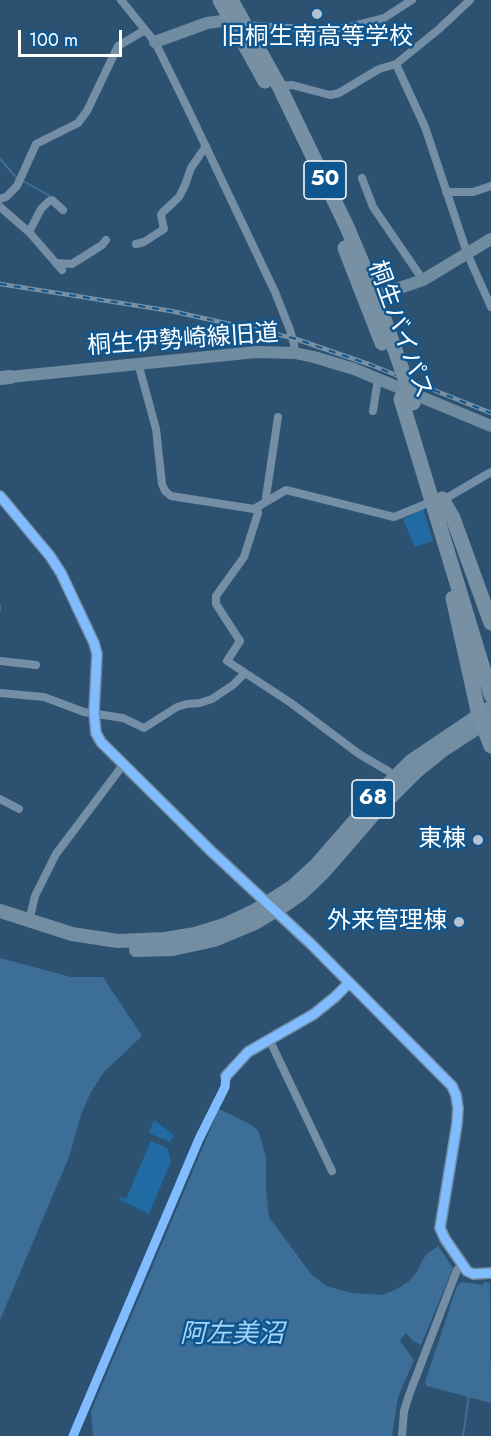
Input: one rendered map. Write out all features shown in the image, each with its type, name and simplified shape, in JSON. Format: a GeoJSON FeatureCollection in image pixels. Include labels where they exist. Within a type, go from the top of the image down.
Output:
{"type":"FeatureCollection","features":[{"type":"Feature","properties":{"kind":"highway","name":"桐生バイパス"},"geometry":{"type":"LineString","coordinates":[[220,0],[239,23],[279,86],[337,206],[395,365],[491,661]]}},
{"type":"Feature","properties":{"kind":"highway","name":"桐生バイパス"},"geometry":{"type":"LineString","coordinates":[[231,0],[239,23],[371,297]]}},
{"type":"Feature","properties":{"kind":"highway","name":"桐生バイパス"},"geometry":{"type":"LineString","coordinates":[[438,500],[491,694]]}},
{"type":"Feature","properties":{"kind":"highway","name":"50"},"geometry":{"type":"LineString","coordinates":[[438,500],[453,518],[491,622]]}},
{"type":"Feature","properties":{"kind":"highway","name":"50"},"geometry":{"type":"LineString","coordinates":[[438,500],[433,519],[486,716],[491,746]]}},
{"type":"Feature","properties":{"kind":"main road","name":"68"},"geometry":{"type":"LineString","coordinates":[[0,920],[79,944],[108,949],[181,948],[214,940],[242,929],[271,907],[315,866],[395,777],[421,753],[486,716]]}},
{"type":"Feature","properties":{"kind":"main road","name":"68"},"geometry":{"type":"LineString","coordinates":[[0,910],[29,921],[95,939],[153,941],[195,934],[271,907],[302,893],[417,771],[486,716]]}},
{"type":"Feature","properties":{"kind":"street"},"geometry":{"type":"LineString","coordinates":[[121,0],[155,42],[275,292],[290,330],[295,353]]}},
{"type":"Feature","properties":{"kind":"street"},"geometry":{"type":"LineString","coordinates":[[155,42],[207,23],[239,23],[286,28],[345,28],[384,18],[412,0]]}},
{"type":"Feature","properties":{"kind":"street"},"geometry":{"type":"LineString","coordinates":[[279,86],[292,85],[325,95],[334,95],[379,69],[396,64],[470,0]]}},
{"type":"Feature","properties":{"kind":"street"},"geometry":{"type":"LineString","coordinates":[[0,199],[6,197],[17,186],[36,144],[78,123],[87,111],[117,46],[145,30]]}},
{"type":"Feature","properties":{"kind":"street"},"geometry":{"type":"LineString","coordinates":[[396,64],[424,127],[466,253],[491,307]]}},
{"type":"Feature","properties":{"kind":"street"},"geometry":{"type":"LineString","coordinates":[[136,244],[144,242],[164,229],[163,212],[179,197],[190,168],[206,146]]}},
{"type":"Feature","properties":{"kind":"street"},"geometry":{"type":"LineString","coordinates":[[362,178],[373,207],[423,280]]}},
{"type":"Feature","properties":{"kind":"street"},"geometry":{"type":"LineString","coordinates":[[446,192],[472,192],[491,186]]}},
{"type":"Feature","properties":{"kind":"street"},"geometry":{"type":"LineString","coordinates":[[29,232],[41,209],[48,202],[52,200],[63,210]]}},
{"type":"Feature","properties":{"kind":"street"},"geometry":{"type":"LineString","coordinates":[[0,207],[29,232],[59,266],[72,264],[102,246],[106,240]]}},
{"type":"Feature","properties":{"kind":"street"},"geometry":{"type":"LineString","coordinates":[[371,297],[423,280],[491,239]]}},
{"type":"Feature","properties":{"kind":"street","name":"桐生伊勢崎線旧道"},"geometry":{"type":"LineString","coordinates":[[5,378],[256,352],[295,353],[336,363],[491,426]]}},
{"type":"Feature","properties":{"kind":"street"},"geometry":{"type":"LineString","coordinates":[[138,363],[156,429],[162,484],[165,491],[177,498],[248,509],[257,508],[286,490],[394,517],[450,496],[491,472]]}},
{"type":"Feature","properties":{"kind":"street"},"geometry":{"type":"LineString","coordinates":[[373,411],[378,379]]}},
{"type":"Feature","properties":{"kind":"street"},"geometry":{"type":"LineString","coordinates":[[268,501],[266,497],[279,417]]}},
{"type":"Feature","properties":{"kind":"street"},"geometry":{"type":"LineString","coordinates":[[0,496],[50,556],[61,573],[94,643],[97,654],[94,713],[99,739],[123,765],[445,1077],[455,1091],[458,1108],[457,1124],[440,1228],[467,1271],[473,1274],[491,1274]]}},
{"type":"Feature","properties":{"kind":"street"},"geometry":{"type":"LineString","coordinates":[[257,508],[258,513],[244,557],[216,596],[216,604],[240,641],[227,661],[291,703],[359,754],[395,777]]}},
{"type":"Feature","properties":{"kind":"street"},"geometry":{"type":"LineString","coordinates":[[0,661],[36,665]]}},
{"type":"Feature","properties":{"kind":"street"},"geometry":{"type":"LineString","coordinates":[[0,693],[44,697],[84,712],[123,718],[144,728],[177,707],[206,702],[218,696],[244,674]]}},
{"type":"Feature","properties":{"kind":"street"},"geometry":{"type":"LineString","coordinates":[[29,921],[36,896],[56,854],[123,765]]}},
{"type":"Feature","properties":{"kind":"street"},"geometry":{"type":"LineString","coordinates":[[0,799],[19,809]]}},
{"type":"Feature","properties":{"kind":"street"},"geometry":{"type":"LineString","coordinates":[[74,1436],[199,1139],[225,1087],[226,1076],[248,1052],[314,1014],[349,983]]}},
{"type":"Feature","properties":{"kind":"street"},"geometry":{"type":"LineString","coordinates":[[269,1039],[332,1171]]}},
{"type":"Feature","properties":{"kind":"street"},"geometry":{"type":"LineString","coordinates":[[402,1436],[404,1411],[409,1395],[457,1270],[462,1265]]}},
{"type":"Feature","properties":{"kind":"shaded area"},"geometry":{"type":"Polygon","coordinates":[[[423,509],[433,541],[415,547],[403,519],[423,509]]]}},
{"type":"Feature","properties":{"kind":"shaded area"},"geometry":{"type":"Polygon","coordinates":[[[154,1120],[174,1135],[170,1142],[149,1133],[154,1120]]]}},
{"type":"Feature","properties":{"kind":"shaded area"},"geometry":{"type":"Polygon","coordinates":[[[151,1141],[167,1148],[171,1161],[149,1214],[119,1199],[120,1197],[126,1199],[151,1141]]]}},
{"type":"Feature","properties":{"kind":"water"},"geometry":{"type":"Polygon","coordinates":[[[0,958],[71,977],[103,977],[142,1036],[104,1072],[91,1092],[82,1112],[69,1157],[0,1320],[0,958]]]}},
{"type":"Feature","properties":{"kind":"water","name":"阿左美沼"},"geometry":{"type":"Polygon","coordinates":[[[219,1109],[258,1130],[266,1157],[269,1217],[311,1274],[326,1286],[352,1293],[382,1295],[408,1282],[417,1272],[427,1254],[438,1246],[453,1268],[421,1345],[406,1333],[400,1341],[414,1360],[398,1397],[392,1436],[93,1436],[91,1411],[219,1109]]]}},
{"type":"Feature","properties":{"kind":"water"},"geometry":{"type":"Polygon","coordinates":[[[462,1282],[483,1285],[484,1282],[490,1283],[491,1403],[427,1386],[425,1382],[457,1286],[462,1282]]]}},
{"type":"Feature","properties":{"kind":"waterway"},"geometry":{"type":"LineString","coordinates":[[0,159],[16,177]]}},
{"type":"Feature","properties":{"kind":"waterway"},"geometry":{"type":"LineString","coordinates":[[23,181],[50,196],[48,197]]}},
{"type":"Feature","properties":{"kind":"waterway"},"geometry":{"type":"LineString","coordinates":[[463,1436],[469,1394]]}},
{"type":"Feature","properties":{"kind":"railway"},"geometry":{"type":"LineString","coordinates":[[0,284],[171,311],[293,338],[371,365],[491,413]]}},
{"type":"Feature","properties":{"kind":"cycle path"},"geometry":{"type":"LineString","coordinates":[[0,496],[50,556],[61,573],[94,643],[97,654],[94,713],[96,733],[101,742],[211,851],[312,945],[452,1086],[458,1108],[457,1124],[440,1228],[467,1271],[473,1274],[491,1273]]}},
{"type":"Feature","properties":{"kind":"cycle path"},"geometry":{"type":"LineString","coordinates":[[73,1436],[199,1139],[225,1087],[226,1076],[248,1052],[314,1014],[349,983]]}},
{"type":"Feature","properties":{"kind":"place","name":"旧桐生南高等学校"},"geometry":{"type":"Point","coordinates":[317,14]}},
{"type":"Feature","properties":{"kind":"place","name":"東棟"},"geometry":{"type":"Point","coordinates":[478,840]}},
{"type":"Feature","properties":{"kind":"place","name":"外来管理棟"},"geometry":{"type":"Point","coordinates":[459,922]}}]}
